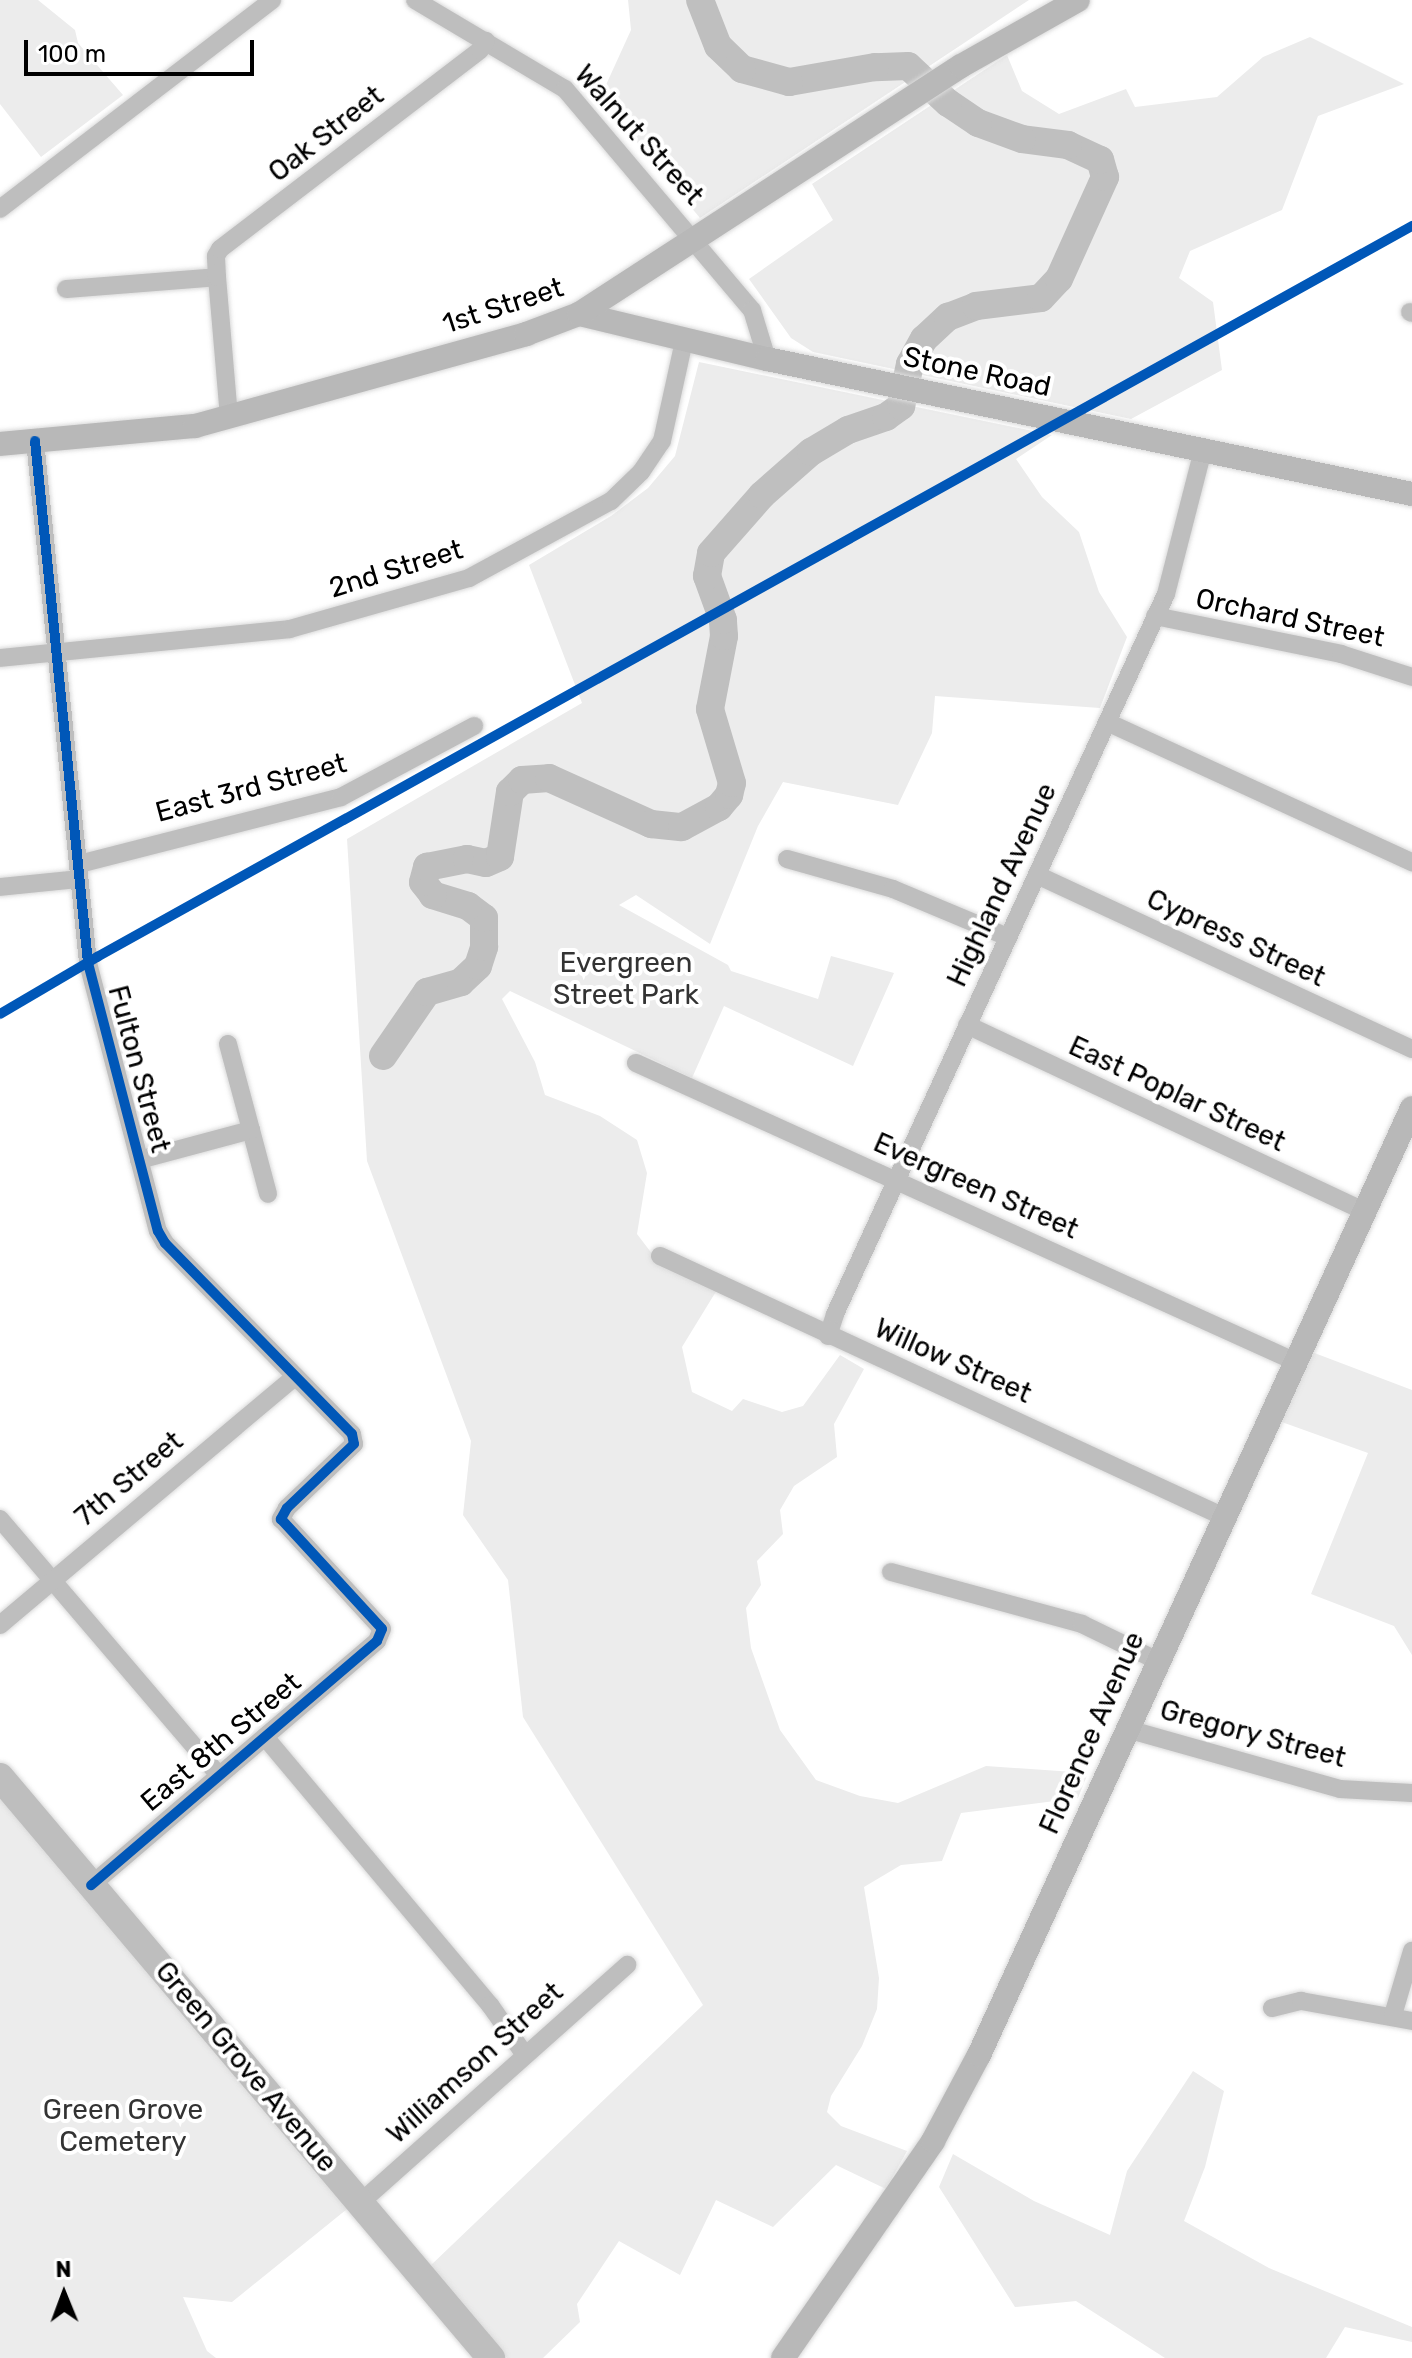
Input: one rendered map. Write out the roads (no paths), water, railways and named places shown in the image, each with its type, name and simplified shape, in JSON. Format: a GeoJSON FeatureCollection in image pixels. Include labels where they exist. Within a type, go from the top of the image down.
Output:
{"type":"FeatureCollection","features":[{"type":"Feature","properties":{"kind":"main road","name":"Green Grove Avenue"},"geometry":{"type":"LineString","coordinates":[[0,1777],[491,2358]]}},
{"type":"Feature","properties":{"kind":"street"},"geometry":{"type":"LineString","coordinates":[[0,209],[272,0]]}},
{"type":"Feature","properties":{"kind":"street","name":"Walnut Street"},"geometry":{"type":"LineString","coordinates":[[415,0],[442,7],[486,41],[565,89],[752,310],[767,359]]}},
{"type":"Feature","properties":{"kind":"street","name":"1st Street"},"geometry":{"type":"LineString","coordinates":[[0,444],[195,426],[526,334],[579,314],[696,241],[961,66],[1078,0]]}},
{"type":"Feature","properties":{"kind":"street","name":"Oak Street"},"geometry":{"type":"LineString","coordinates":[[217,277],[216,256],[220,249],[480,50],[486,41]]}},
{"type":"Feature","properties":{"kind":"street"},"geometry":{"type":"LineString","coordinates":[[66,289],[217,277],[229,417]]}},
{"type":"Feature","properties":{"kind":"street","name":"Stone Road"},"geometry":{"type":"LineString","coordinates":[[579,314],[767,359],[1412,494]]}},
{"type":"Feature","properties":{"kind":"street","name":"2nd Street"},"geometry":{"type":"LineString","coordinates":[[0,658],[290,629],[420,595],[491,568],[611,501],[641,472],[662,441],[684,341]]}},
{"type":"Feature","properties":{"kind":"street","name":"Fulton Street"},"geometry":{"type":"LineString","coordinates":[[35,441],[94,997],[139,1160],[165,1243],[295,1377],[360,1438],[287,1508],[281,1519],[377,1620],[381,1635]]}},
{"type":"Feature","properties":{"kind":"street","name":"Highland Avenue"},"geometry":{"type":"LineString","coordinates":[[828,1336],[896,1180],[1155,616],[1172,574],[1203,450]]}},
{"type":"Feature","properties":{"kind":"street","name":"Orchard Street"},"geometry":{"type":"LineString","coordinates":[[1155,616],[1341,654],[1412,677]]}},
{"type":"Feature","properties":{"kind":"street"},"geometry":{"type":"LineString","coordinates":[[1107,722],[1412,862]]}},
{"type":"Feature","properties":{"kind":"street","name":"East 3rd Street"},"geometry":{"type":"LineString","coordinates":[[0,887],[79,871],[354,792],[474,726]]}},
{"type":"Feature","properties":{"kind":"street"},"geometry":{"type":"LineString","coordinates":[[787,859],[893,889],[1008,937]]}},
{"type":"Feature","properties":{"kind":"street","name":"Cypress Street"},"geometry":{"type":"LineString","coordinates":[[1037,875],[1412,1049]]}},
{"type":"Feature","properties":{"kind":"street","name":"East Poplar Street"},"geometry":{"type":"LineString","coordinates":[[967,1025],[1364,1211]]}},
{"type":"Feature","properties":{"kind":"street"},"geometry":{"type":"LineString","coordinates":[[228,1044],[268,1194]]}},
{"type":"Feature","properties":{"kind":"street","name":"Evergreen Street"},"geometry":{"type":"LineString","coordinates":[[636,1063],[1294,1361]]}},
{"type":"Feature","properties":{"kind":"street","name":"Florence Avenue"},"geometry":{"type":"LineString","coordinates":[[783,2358],[933,2141],[979,2055],[1412,1108]]}},
{"type":"Feature","properties":{"kind":"street","name":"Fulton Street"},"geometry":{"type":"LineString","coordinates":[[139,1160],[251,1130]]}},
{"type":"Feature","properties":{"kind":"street","name":"Willow Street"},"geometry":{"type":"LineString","coordinates":[[660,1256],[1224,1517]]}},
{"type":"Feature","properties":{"kind":"street","name":"7th Street"},"geometry":{"type":"LineString","coordinates":[[0,1625],[295,1377]]}},
{"type":"Feature","properties":{"kind":"street"},"geometry":{"type":"LineString","coordinates":[[0,1519],[219,1775]]}},
{"type":"Feature","properties":{"kind":"street"},"geometry":{"type":"LineString","coordinates":[[891,1572],[1082,1624],[1158,1661]]}},
{"type":"Feature","properties":{"kind":"street","name":"East 8th Street"},"geometry":{"type":"LineString","coordinates":[[91,1885],[381,1635]]}},
{"type":"Feature","properties":{"kind":"street","name":"Gregory Street"},"geometry":{"type":"LineString","coordinates":[[1127,1729],[1340,1789],[1412,1793]]}},
{"type":"Feature","properties":{"kind":"street"},"geometry":{"type":"LineString","coordinates":[[265,1737],[490,2005],[525,2055]]}},
{"type":"Feature","properties":{"kind":"street"},"geometry":{"type":"LineString","coordinates":[[1393,2015],[1412,1951]]}},
{"type":"Feature","properties":{"kind":"street","name":"Williamson Street"},"geometry":{"type":"LineString","coordinates":[[360,2203],[627,1965]]}},
{"type":"Feature","properties":{"kind":"street"},"geometry":{"type":"LineString","coordinates":[[1272,2008],[1301,2001],[1393,2015],[1412,2021]]}},
{"type":"Feature","properties":{"kind":"waterway"},"geometry":{"type":"LineString","coordinates":[[383,1056],[427,992],[461,982],[478,966],[484,947],[484,918],[468,906],[433,895],[423,882],[427,867],[467,859],[486,863],[500,857],[510,792],[522,780],[549,778],[651,824],[682,827],[719,807],[729,795],[732,783],[710,709],[724,636],[723,620],[707,576],[711,553],[762,495],[811,452],[848,430],[886,417],[901,406],[910,364],[924,339],[948,317],[976,306],[1041,298],[1059,279],[1105,177],[1100,160],[1068,145],[1022,139],[978,123],[948,103],[908,66],[875,67],[789,82],[742,69],[718,46],[700,0]]}},
{"type":"Feature","properties":{"kind":"park label","name":"Evergreen Street Park"},"geometry":{"type":"Point","coordinates":[626,979]}},
{"type":"Feature","properties":{"kind":"park label","name":"Green Grove Cemetery"},"geometry":{"type":"Point","coordinates":[123,2126]}}]}
